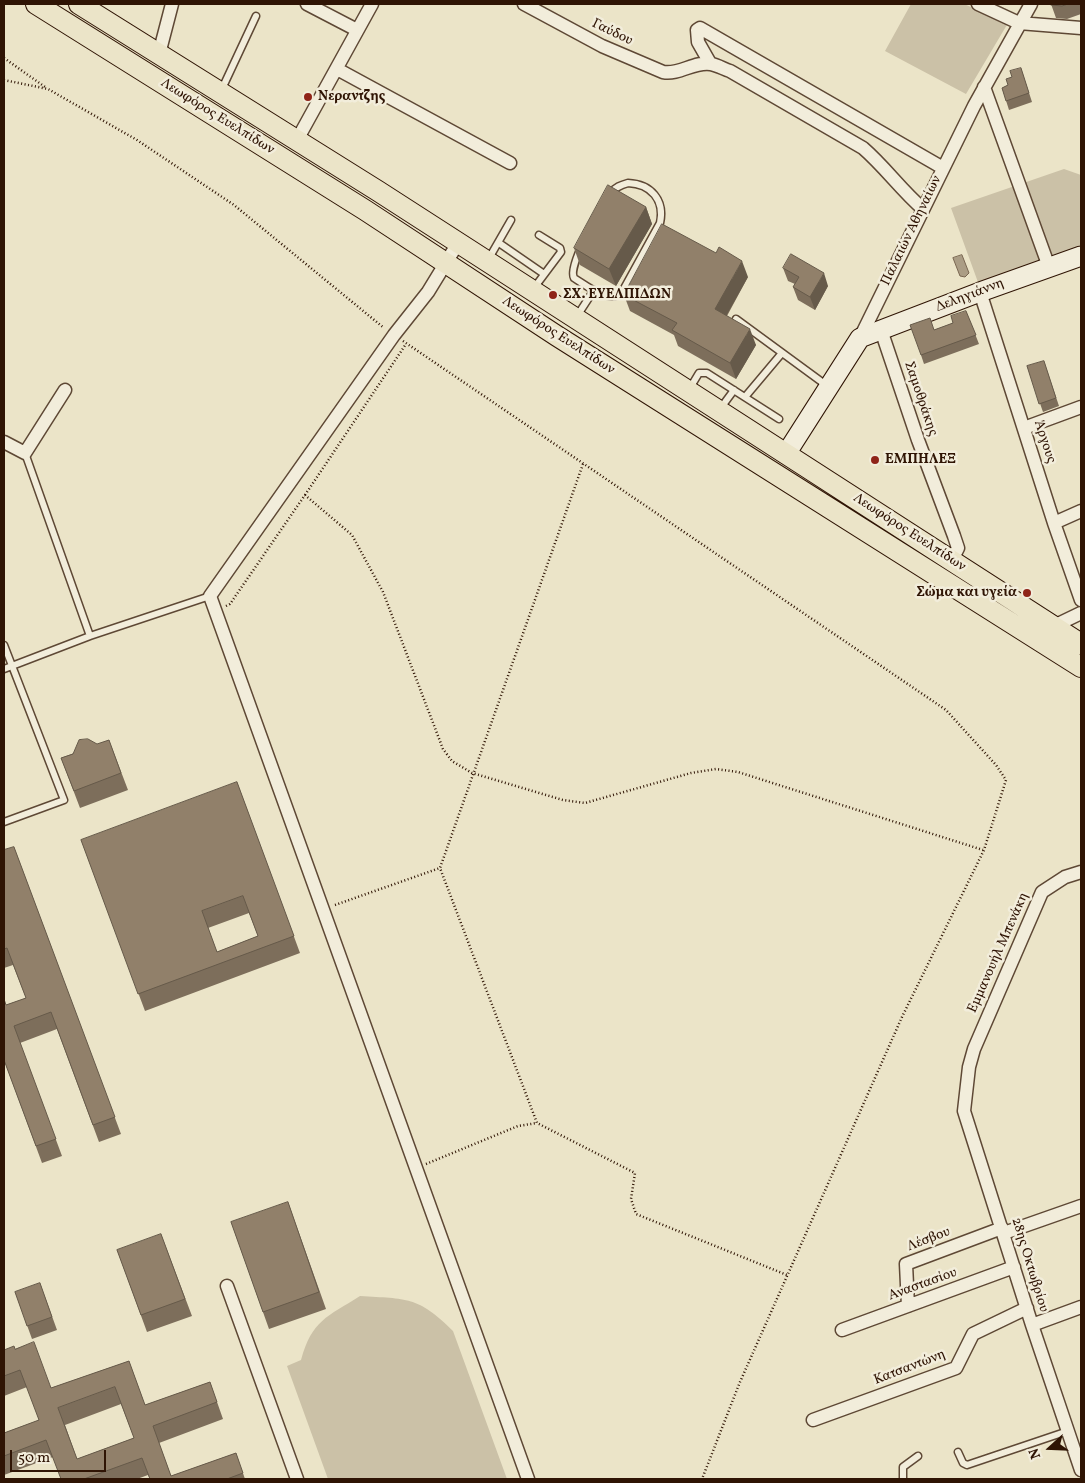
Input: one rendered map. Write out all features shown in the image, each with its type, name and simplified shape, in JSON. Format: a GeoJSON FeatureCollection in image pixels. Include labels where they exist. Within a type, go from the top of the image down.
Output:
{"type":"FeatureCollection","features":[{"type":"Feature","properties":{"kind":"main road","name":"Λεωφόρος Ευελπίδων"},"geometry":{"type":"LineString","coordinates":[[36,4],[1081,667]]}},
{"type":"Feature","properties":{"kind":"main road","name":"Λεωφόρος Ευελπίδων"},"geometry":{"type":"LineString","coordinates":[[79,4],[297,140],[1081,644]]}},
{"type":"Feature","properties":{"kind":"street"},"geometry":{"type":"LineString","coordinates":[[159,54],[172,4]]}},
{"type":"Feature","properties":{"kind":"street"},"geometry":{"type":"LineString","coordinates":[[307,4],[357,30]]}},
{"type":"Feature","properties":{"kind":"street"},"geometry":{"type":"LineString","coordinates":[[297,140],[372,4]]}},
{"type":"Feature","properties":{"kind":"street","name":"Γαύδου"},"geometry":{"type":"LineString","coordinates":[[524,4],[602,46],[663,72],[670,74],[700,64],[710,64]]}},
{"type":"Feature","properties":{"kind":"street"},"geometry":{"type":"LineString","coordinates":[[978,4],[1019,22],[1081,28]]}},
{"type":"Feature","properties":{"kind":"street","name":"Παλαιών Αθηναίων"},"geometry":{"type":"LineString","coordinates":[[786,454],[860,338],[984,87],[1019,22],[1031,4]]}},
{"type":"Feature","properties":{"kind":"street"},"geometry":{"type":"LineString","coordinates":[[923,209],[906,193],[880,162],[863,148],[730,71],[710,64],[696,37],[697,30],[700,28],[944,168]]}},
{"type":"Feature","properties":{"kind":"street"},"geometry":{"type":"LineString","coordinates":[[337,70],[510,163]]}},
{"type":"Feature","properties":{"kind":"street"},"geometry":{"type":"LineString","coordinates":[[984,87],[1049,267]]}},
{"type":"Feature","properties":{"kind":"street"},"geometry":{"type":"LineString","coordinates":[[458,244],[428,292],[394,335],[210,596],[528,1479]]}},
{"type":"Feature","properties":{"kind":"street","name":"Δεληγιάννη"},"geometry":{"type":"LineString","coordinates":[[860,338],[1081,256]]}},
{"type":"Feature","properties":{"kind":"street","name":"Άργους"},"geometry":{"type":"LineString","coordinates":[[980,292],[1054,523],[1081,600]]}},
{"type":"Feature","properties":{"kind":"street","name":"Σαμοθράκης"},"geometry":{"type":"LineString","coordinates":[[881,330],[918,440],[958,548],[952,560]]}},
{"type":"Feature","properties":{"kind":"street"},"geometry":{"type":"LineString","coordinates":[[4,442],[25,453],[66,390]]}},
{"type":"Feature","properties":{"kind":"street"},"geometry":{"type":"LineString","coordinates":[[1024,428],[1081,407]]}},
{"type":"Feature","properties":{"kind":"street"},"geometry":{"type":"LineString","coordinates":[[1054,523],[1081,511]]}},
{"type":"Feature","properties":{"kind":"street"},"geometry":{"type":"LineString","coordinates":[[1054,626],[1081,613]]}},
{"type":"Feature","properties":{"kind":"street","name":"Εμμανουήλ Μπενάκη"},"geometry":{"type":"LineString","coordinates":[[969,1067],[974,1048],[1042,892],[1065,878],[1081,872]]}},
{"type":"Feature","properties":{"kind":"street","name":"28ης Οκτωβρίου"},"geometry":{"type":"LineString","coordinates":[[969,1067],[964,1111],[1032,1325],[1081,1470]]}},
{"type":"Feature","properties":{"kind":"street","name":"Λέσβου"},"geometry":{"type":"LineString","coordinates":[[908,1306],[906,1264],[1003,1230],[1081,1206]]}},
{"type":"Feature","properties":{"kind":"street","name":"Αναστασίου"},"geometry":{"type":"LineString","coordinates":[[842,1330],[1014,1268]]}},
{"type":"Feature","properties":{"kind":"street"},"geometry":{"type":"LineString","coordinates":[[227,1286],[297,1479]]}},
{"type":"Feature","properties":{"kind":"street"},"geometry":{"type":"LineString","coordinates":[[1032,1325],[1081,1307]]}},
{"type":"Feature","properties":{"kind":"street","name":"Κατσαντώνη"},"geometry":{"type":"LineString","coordinates":[[812,1420],[956,1368],[973,1334],[1027,1308]]}},
{"type":"Feature","properties":{"kind":"lane"},"geometry":{"type":"LineString","coordinates":[[220,92],[256,16]]}},
{"type":"Feature","properties":{"kind":"lane"},"geometry":{"type":"LineString","coordinates":[[628,183],[638,183],[659,199],[662,211],[660,223],[621,294],[615,297],[608,296],[594,290],[574,278],[572,271],[588,230],[611,192],[628,183]]}},
{"type":"Feature","properties":{"kind":"lane"},"geometry":{"type":"LineString","coordinates":[[487,262],[511,220]]}},
{"type":"Feature","properties":{"kind":"lane"},"geometry":{"type":"LineString","coordinates":[[532,291],[561,250],[539,234]]}},
{"type":"Feature","properties":{"kind":"lane"},"geometry":{"type":"LineString","coordinates":[[498,243],[544,274]]}},
{"type":"Feature","properties":{"kind":"lane"},"geometry":{"type":"LineString","coordinates":[[574,318],[594,290]]}},
{"type":"Feature","properties":{"kind":"lane"},"geometry":{"type":"LineString","coordinates":[[736,319],[829,388]]}},
{"type":"Feature","properties":{"kind":"lane"},"geometry":{"type":"LineString","coordinates":[[745,397],[782,353]]}},
{"type":"Feature","properties":{"kind":"lane"},"geometry":{"type":"LineString","coordinates":[[688,391],[700,373],[703,372],[779,419]]}},
{"type":"Feature","properties":{"kind":"lane"},"geometry":{"type":"LineString","coordinates":[[718,411],[734,390]]}},
{"type":"Feature","properties":{"kind":"lane"},"geometry":{"type":"LineString","coordinates":[[25,453],[90,636]]}},
{"type":"Feature","properties":{"kind":"lane"},"geometry":{"type":"LineString","coordinates":[[4,669],[90,636],[210,596]]}},
{"type":"Feature","properties":{"kind":"lane"},"geometry":{"type":"LineString","coordinates":[[4,645],[64,800],[4,822]]}},
{"type":"Feature","properties":{"kind":"lane"},"geometry":{"type":"LineString","coordinates":[[958,1452],[963,1463],[967,1465],[1068,1431]]}},
{"type":"Feature","properties":{"kind":"lane"},"geometry":{"type":"LineString","coordinates":[[903,1479],[903,1466],[918,1456]]}},
{"type":"Feature","properties":{"kind":"path"},"geometry":{"type":"LineString","coordinates":[[4,58],[48,89],[137,140],[234,205],[406,344],[946,710],[996,765],[1006,780],[984,850],[902,1017],[740,1382],[702,1479]]}},
{"type":"Feature","properties":{"kind":"path"},"geometry":{"type":"LineString","coordinates":[[4,80],[48,89]]}},
{"type":"Feature","properties":{"kind":"path"},"geometry":{"type":"LineString","coordinates":[[215,610],[230,604],[406,344]]}},
{"type":"Feature","properties":{"kind":"path"},"geometry":{"type":"LineString","coordinates":[[537,1123],[440,868],[472,772],[583,464]]}},
{"type":"Feature","properties":{"kind":"path"},"geometry":{"type":"LineString","coordinates":[[305,495],[352,535],[384,592],[443,749],[452,761],[472,772],[563,800],[586,803],[691,773],[716,769],[730,771],[984,850]]}},
{"type":"Feature","properties":{"kind":"path"},"geometry":{"type":"LineString","coordinates":[[323,910],[440,868]]}},
{"type":"Feature","properties":{"kind":"path"},"geometry":{"type":"LineString","coordinates":[[416,1168],[518,1126],[537,1123],[635,1173],[631,1199],[636,1214],[788,1275]]}},
{"type":"Feature","properties":{"kind":"shaded area"},"geometry":{"type":"Polygon","coordinates":[[[911,4],[964,4],[1008,23],[966,94],[885,51],[911,4]]]}},
{"type":"Feature","properties":{"kind":"shaded area"},"geometry":{"type":"Polygon","coordinates":[[[1064,169],[1081,175],[1081,249],[979,285],[951,208],[1064,169]]]}},
{"type":"Feature","properties":{"kind":"shaded area"},"geometry":{"type":"Polygon","coordinates":[[[962,255],[969,273],[965,277],[960,276],[953,258],[962,255]]]}},
{"type":"Feature","properties":{"kind":"shaded area"},"geometry":{"type":"Polygon","coordinates":[[[360,1296],[401,1299],[421,1305],[453,1331],[507,1479],[328,1479],[287,1366],[301,1360],[310,1336],[322,1321],[360,1296]]]}},
{"type":"Feature","properties":{"kind":"building"},"geometry":{"type":"Polygon","coordinates":[[[1051,4],[1068,4],[1062,6],[1051,4]]]}},
{"type":"Feature","properties":{"kind":"building"},"geometry":{"type":"Polygon","coordinates":[[[1021,68],[1029,93],[1006,101],[1002,88],[1008,85],[1006,79],[1012,77],[1010,71],[1021,68]]]}},
{"type":"Feature","properties":{"kind":"building"},"geometry":{"type":"Polygon","coordinates":[[[608,185],[646,207],[609,269],[574,248],[608,185]]]}},
{"type":"Feature","properties":{"kind":"building"},"geometry":{"type":"Polygon","coordinates":[[[662,224],[716,253],[719,247],[742,261],[715,309],[750,329],[730,363],[672,330],[677,323],[624,295],[662,224]]]}},
{"type":"Feature","properties":{"kind":"building"},"geometry":{"type":"Polygon","coordinates":[[[791,254],[824,273],[810,297],[793,287],[799,277],[783,268],[791,254]]]}},
{"type":"Feature","properties":{"kind":"building"},"geometry":{"type":"Polygon","coordinates":[[[966,311],[976,335],[921,355],[910,325],[930,318],[934,330],[953,323],[951,316],[966,311]]]}},
{"type":"Feature","properties":{"kind":"building"},"geometry":{"type":"Polygon","coordinates":[[[1044,361],[1056,398],[1039,404],[1027,366],[1044,361]]]}},
{"type":"Feature","properties":{"kind":"building"},"geometry":{"type":"Polygon","coordinates":[[[88,739],[97,744],[109,740],[121,773],[74,791],[61,758],[73,754],[79,740],[88,739]]]}},
{"type":"Feature","properties":{"kind":"building"},"geometry":{"type":"Polygon","coordinates":[[[237,782],[294,936],[138,994],[81,840],[237,782]],[[243,896],[202,911],[217,952],[258,936],[243,896]]]}},
{"type":"Feature","properties":{"kind":"building"},"geometry":{"type":"Polygon","coordinates":[[[14,847],[115,1117],[93,1125],[51,1012],[14,1026],[56,1139],[36,1146],[4,1060],[4,999],[6,1005],[26,998],[7,948],[4,949],[4,850],[14,847]]]}},
{"type":"Feature","properties":{"kind":"building"},"geometry":{"type":"Polygon","coordinates":[[[288,1202],[319,1292],[263,1312],[231,1222],[288,1202]]]}},
{"type":"Feature","properties":{"kind":"building"},"geometry":{"type":"Polygon","coordinates":[[[161,1234],[185,1299],[141,1315],[117,1250],[161,1234]]]}},
{"type":"Feature","properties":{"kind":"building"},"geometry":{"type":"Polygon","coordinates":[[[40,1283],[52,1317],[27,1326],[15,1292],[40,1283]]]}},
{"type":"Feature","properties":{"kind":"building"},"geometry":{"type":"Polygon","coordinates":[[[34,1342],[51,1388],[129,1361],[145,1405],[210,1382],[217,1402],[153,1426],[171,1476],[236,1453],[243,1473],[227,1479],[150,1479],[142,1458],[84,1479],[61,1479],[46,1440],[4,1456],[4,1433],[39,1420],[20,1370],[4,1376],[4,1350],[14,1346],[15,1349],[34,1342]],[[115,1387],[58,1408],[77,1459],[134,1438],[115,1387]]]}},
{"type":"Feature","properties":{"kind":"place","name":"Νεραντζης"},"geometry":{"type":"Point","coordinates":[308,97]}},
{"type":"Feature","properties":{"kind":"place","name":"ΣΧ. ΕΥΕΛΠΙΔΩΝ"},"geometry":{"type":"Point","coordinates":[553,295]}},
{"type":"Feature","properties":{"kind":"place","name":"ΕΜΠΗΛΕΞ"},"geometry":{"type":"Point","coordinates":[875,460]}},
{"type":"Feature","properties":{"kind":"place","name":"Σώμα και υγεία"},"geometry":{"type":"Point","coordinates":[1027,593]}}]}
